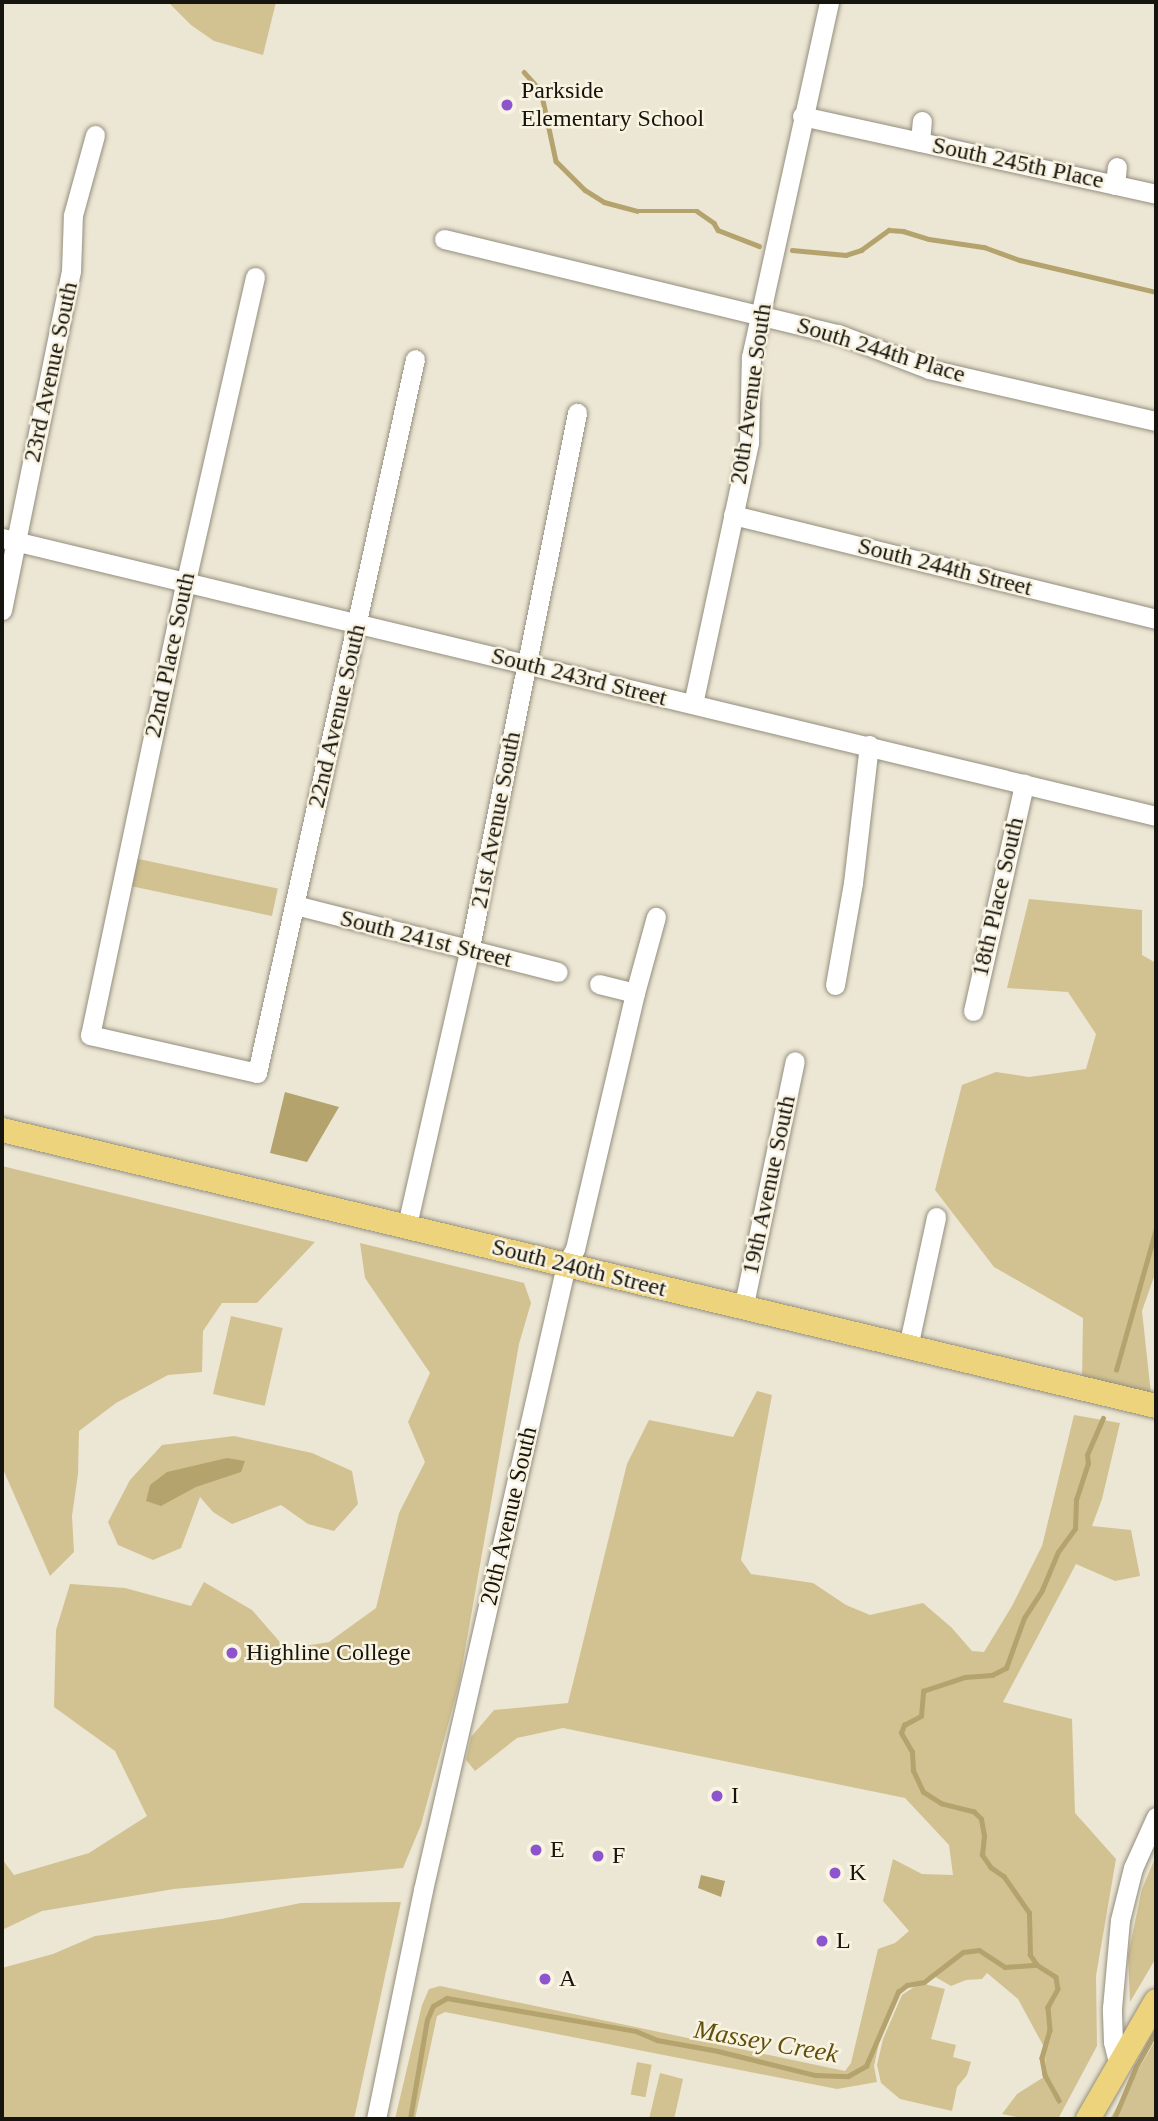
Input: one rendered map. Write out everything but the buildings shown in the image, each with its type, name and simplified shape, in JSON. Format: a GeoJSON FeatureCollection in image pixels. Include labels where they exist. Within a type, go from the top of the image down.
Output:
{"type":"FeatureCollection","features":[{"type":"Feature","properties":{"kind":"main road","name":"South 240th Street"},"geometry":{"type":"LineString","coordinates":[[2,1130],[1156,1406]]}},
{"type":"Feature","properties":{"kind":"main road"},"geometry":{"type":"LineString","coordinates":[[1088,2119],[1156,2001]]}},
{"type":"Feature","properties":{"kind":"street","name":"20th Avenue South"},"geometry":{"type":"LineString","coordinates":[[693,704],[752,424],[749,374],[760,315],[829,2]]}},
{"type":"Feature","properties":{"kind":"street","name":"South 245th Place"},"geometry":{"type":"LineString","coordinates":[[802,116],[920,142],[1116,176],[1156,194]]}},
{"type":"Feature","properties":{"kind":"street","name":"South 245th Place"},"geometry":{"type":"LineString","coordinates":[[920,142],[922,121]]}},
{"type":"Feature","properties":{"kind":"street","name":"23rd Avenue South"},"geometry":{"type":"LineString","coordinates":[[2,610],[9,540],[71,271],[72,215],[95,135]]}},
{"type":"Feature","properties":{"kind":"street","name":"South 244th Place"},"geometry":{"type":"LineString","coordinates":[[444,239],[855,339],[929,369],[1156,421]]}},
{"type":"Feature","properties":{"kind":"street","name":"22nd Place South"},"geometry":{"type":"LineString","coordinates":[[256,277],[186,580],[90,1035],[257,1073]]}},
{"type":"Feature","properties":{"kind":"street","name":"22nd Avenue South"},"geometry":{"type":"LineString","coordinates":[[257,1073],[415,359]]}},
{"type":"Feature","properties":{"kind":"street","name":"21st Avenue South"},"geometry":{"type":"LineString","coordinates":[[407,1225],[469,952],[577,413]]}},
{"type":"Feature","properties":{"kind":"street","name":"South 244th Street"},"geometry":{"type":"LineString","coordinates":[[733,515],[1156,619]]}},
{"type":"Feature","properties":{"kind":"street","name":"South 243rd Street"},"geometry":{"type":"LineString","coordinates":[[9,540],[186,580],[1156,816]]}},
{"type":"Feature","properties":{"kind":"street"},"geometry":{"type":"LineString","coordinates":[[835,985],[853,883],[869,745]]}},
{"type":"Feature","properties":{"kind":"street","name":"18th Place South"},"geometry":{"type":"LineString","coordinates":[[973,1011],[1024,784]]}},
{"type":"Feature","properties":{"kind":"street","name":"South 241st Street"},"geometry":{"type":"LineString","coordinates":[[295,905],[469,952],[558,972]]}},
{"type":"Feature","properties":{"kind":"street","name":"20th Avenue South"},"geometry":{"type":"LineString","coordinates":[[376,2119],[423,1890],[566,1265],[575,1249],[635,993],[656,917]]}},
{"type":"Feature","properties":{"kind":"street"},"geometry":{"type":"LineString","coordinates":[[599,984],[635,993]]}},
{"type":"Feature","properties":{"kind":"street","name":"19th Avenue South"},"geometry":{"type":"LineString","coordinates":[[743,1309],[795,1061]]}},
{"type":"Feature","properties":{"kind":"street"},"geometry":{"type":"LineString","coordinates":[[908,1347],[936,1217]]}},
{"type":"Feature","properties":{"kind":"street"},"geometry":{"type":"LineString","coordinates":[[1119,2066],[1112,2020],[1119,1929],[1133,1868],[1156,1817]]}},
{"type":"Feature","properties":{"kind":"shaded area"},"geometry":{"type":"Polygon","coordinates":[[[168,2],[276,2],[263,55],[214,41],[191,25],[168,2]]]}},
{"type":"Feature","properties":{"kind":"shaded area"},"geometry":{"type":"Polygon","coordinates":[[[134,858],[278,889],[272,916],[128,885],[134,858]]]}},
{"type":"Feature","properties":{"kind":"shaded area"},"geometry":{"type":"Polygon","coordinates":[[[1029,899],[1142,910],[1142,955],[1156,963],[1156,1271],[1142,1311],[1151,1394],[1082,1379],[1083,1318],[994,1267],[935,1190],[962,1085],[996,1072],[1029,1077],[1086,1069],[1096,1034],[1068,992],[1007,988],[1029,899]]]}},
{"type":"Feature","properties":{"kind":"shaded area"},"geometry":{"type":"Polygon","coordinates":[[[285,1092],[339,1107],[307,1162],[270,1153],[285,1092]]]}},
{"type":"Feature","properties":{"kind":"shaded area"},"geometry":{"type":"Polygon","coordinates":[[[2,1166],[315,1242],[257,1303],[222,1303],[203,1331],[202,1372],[168,1375],[116,1403],[79,1431],[78,1474],[72,1516],[74,1552],[50,1576],[2,1467],[2,1166]]]}},
{"type":"Feature","properties":{"kind":"shaded area"},"geometry":{"type":"Polygon","coordinates":[[[360,1243],[524,1283],[531,1303],[519,1344],[459,1684],[421,1825],[403,1868],[174,1889],[42,1911],[2,1930],[2,1859],[14,1875],[89,1853],[147,1816],[115,1751],[54,1707],[56,1630],[70,1584],[125,1588],[191,1606],[204,1582],[252,1610],[286,1649],[329,1642],[376,1608],[399,1513],[425,1462],[408,1422],[430,1373],[365,1278],[360,1243]]]}},
{"type":"Feature","properties":{"kind":"shaded area"},"geometry":{"type":"Polygon","coordinates":[[[231,1316],[283,1328],[265,1406],[213,1394],[231,1316]]]}},
{"type":"Feature","properties":{"kind":"shaded area"},"geometry":{"type":"Polygon","coordinates":[[[757,1391],[772,1395],[741,1560],[751,1574],[813,1583],[846,1605],[870,1615],[923,1603],[951,1627],[972,1651],[984,1652],[1012,1606],[1042,1546],[1074,1415],[1120,1423],[1102,1499],[1092,1526],[1131,1530],[1140,1576],[1115,1581],[1076,1564],[1003,1702],[1072,1719],[1075,1813],[1116,1859],[1096,1976],[1097,2046],[1058,2119],[1027,2119],[1002,2114],[1017,2094],[1047,2075],[1044,2047],[1018,1999],[987,1973],[982,1979],[966,1980],[951,1986],[932,1975],[899,1993],[880,2038],[874,2066],[877,2082],[837,2089],[445,2012],[437,2016],[415,2119],[395,2119],[422,2005],[429,1989],[440,1986],[845,2071],[851,2063],[878,1949],[895,1943],[909,1931],[883,1901],[893,1859],[922,1874],[953,1875],[949,1845],[905,1798],[563,1728],[517,1738],[475,1771],[466,1760],[471,1737],[494,1710],[568,1703],[627,1464],[649,1420],[733,1437],[757,1391]]]}},
{"type":"Feature","properties":{"kind":"shaded area"},"geometry":{"type":"Polygon","coordinates":[[[234,1436],[312,1453],[352,1471],[358,1504],[334,1531],[308,1524],[281,1505],[232,1524],[213,1512],[200,1497],[181,1548],[153,1560],[118,1545],[108,1522],[130,1480],[162,1445],[234,1436]]]}},
{"type":"Feature","properties":{"kind":"shaded area"},"geometry":{"type":"Polygon","coordinates":[[[227,1458],[245,1461],[241,1472],[196,1487],[161,1506],[146,1501],[150,1485],[167,1472],[227,1458]]]}},
{"type":"Feature","properties":{"kind":"shaded area"},"geometry":{"type":"Polygon","coordinates":[[[1156,1856],[1156,1958],[1130,2002],[1128,1955],[1142,1889],[1156,1856]]]}},
{"type":"Feature","properties":{"kind":"shaded area"},"geometry":{"type":"Polygon","coordinates":[[[701,1875],[725,1881],[721,1897],[698,1888],[701,1875]]]}},
{"type":"Feature","properties":{"kind":"shaded area"},"geometry":{"type":"Polygon","coordinates":[[[401,1902],[354,2119],[2,2119],[2,1968],[53,1954],[95,1936],[221,1919],[301,1903],[401,1902]]]}},
{"type":"Feature","properties":{"kind":"shaded area"},"geometry":{"type":"Polygon","coordinates":[[[920,1983],[945,1989],[931,2039],[956,2045],[953,2057],[971,2062],[967,2075],[957,2087],[952,2111],[900,2099],[881,2083],[877,2065],[883,2039],[902,1995],[920,1983]]]}},
{"type":"Feature","properties":{"kind":"shaded area"},"geometry":{"type":"Polygon","coordinates":[[[1156,2039],[1156,2119],[1110,2119],[1156,2039]]]}},
{"type":"Feature","properties":{"kind":"shaded area"},"geometry":{"type":"Polygon","coordinates":[[[637,2062],[652,2065],[645,2097],[631,2094],[637,2062]]]}},
{"type":"Feature","properties":{"kind":"shaded area"},"geometry":{"type":"Polygon","coordinates":[[[660,2073],[683,2079],[674,2119],[649,2119],[660,2073]]]}},
{"type":"Feature","properties":{"kind":"waterway"},"geometry":{"type":"LineString","coordinates":[[524,72],[541,91],[556,161],[585,190],[604,202],[637,211],[697,211],[714,223],[718,230],[759,246]]}},
{"type":"Feature","properties":{"kind":"waterway"},"geometry":{"type":"LineString","coordinates":[[792,250],[846,255],[861,250],[889,230],[903,231],[929,239],[984,247],[1020,260],[1156,292]]}},
{"type":"Feature","properties":{"kind":"waterway"},"geometry":{"type":"LineString","coordinates":[[1116,1370],[1156,1229]]}},
{"type":"Feature","properties":{"kind":"waterway"},"geometry":{"type":"LineString","coordinates":[[1036,1964],[1030,1955],[1029,1913],[1004,1877],[991,1868],[982,1855],[984,1836],[981,1819],[974,1812],[942,1804],[923,1792],[913,1771],[912,1752],[901,1733],[904,1725],[921,1716],[923,1691],[965,1677],[992,1675],[1006,1668],[1024,1618],[1042,1590],[1058,1552],[1075,1529],[1076,1500],[1088,1464],[1087,1455],[1103,1418]]}},
{"type":"Feature","properties":{"kind":"waterway","name":"Massey Creek"},"geometry":{"type":"LineString","coordinates":[[410,2119],[427,2020],[433,2006],[447,1998],[636,2031],[657,2040],[718,2051],[815,2075],[848,2076],[866,2066],[898,1992],[907,1985],[924,1982],[963,1952],[979,1950],[1005,1967],[1037,1965],[1056,1977],[1058,1989],[1048,2007],[1050,2030],[1042,2058],[1045,2075],[1059,2100]]}},
{"type":"Feature","properties":{"kind":"waterway"},"geometry":{"type":"LineString","coordinates":[[1114,2119],[1136,2067],[1156,2031]]}},
{"type":"Feature","properties":{"kind":"place","name":"Parkside Elementary School"},"geometry":{"type":"Point","coordinates":[507,105]}},
{"type":"Feature","properties":{"kind":"place","name":"Highline College"},"geometry":{"type":"Point","coordinates":[232,1653]}},
{"type":"Feature","properties":{"kind":"place","name":"I"},"geometry":{"type":"Point","coordinates":[717,1796]}},
{"type":"Feature","properties":{"kind":"place","name":"E"},"geometry":{"type":"Point","coordinates":[536,1850]}},
{"type":"Feature","properties":{"kind":"place","name":"F"},"geometry":{"type":"Point","coordinates":[598,1856]}},
{"type":"Feature","properties":{"kind":"place","name":"K"},"geometry":{"type":"Point","coordinates":[835,1873]}},
{"type":"Feature","properties":{"kind":"place","name":"L"},"geometry":{"type":"Point","coordinates":[822,1941]}},
{"type":"Feature","properties":{"kind":"place","name":"A"},"geometry":{"type":"Point","coordinates":[545,1979]}}]}
